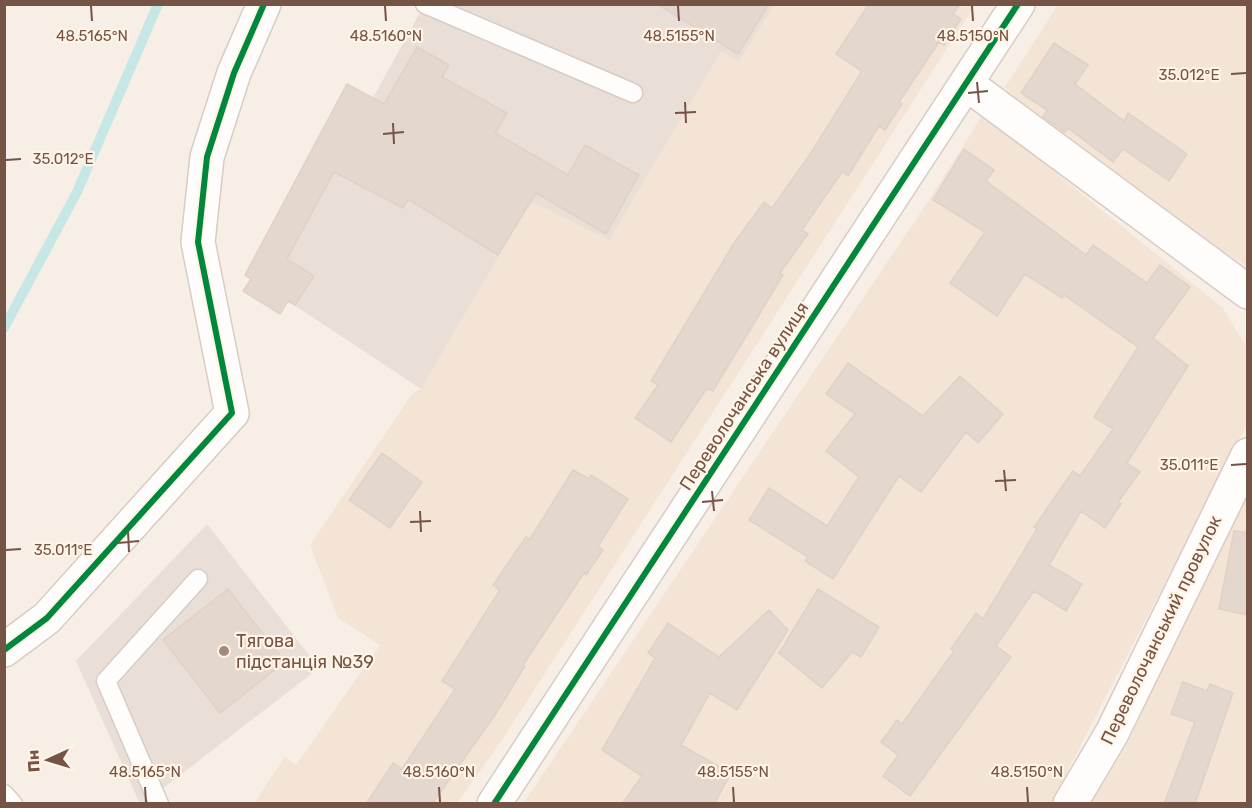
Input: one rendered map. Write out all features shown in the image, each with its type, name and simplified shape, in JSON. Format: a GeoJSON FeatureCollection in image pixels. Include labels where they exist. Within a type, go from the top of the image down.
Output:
{"type":"FeatureCollection","features":[{"type":"Feature","properties":{"kind":"street"},"geometry":{"type":"LineString","coordinates":[[4,650],[47,618],[232,413],[198,242],[207,157],[234,73],[264,4]]}},
{"type":"Feature","properties":{"kind":"street","name":"Переволочанська вулиця"},"geometry":{"type":"LineString","coordinates":[[494,804],[1018,4]]}},
{"type":"Feature","properties":{"kind":"street"},"geometry":{"type":"LineString","coordinates":[[967,84],[1248,292]]}},
{"type":"Feature","properties":{"kind":"street","name":"Переволочанський провулок"},"geometry":{"type":"LineString","coordinates":[[1071,804],[1112,733],[1248,454]]}},
{"type":"Feature","properties":{"kind":"lane"},"geometry":{"type":"LineString","coordinates":[[424,4],[633,93]]}},
{"type":"Feature","properties":{"kind":"lane"},"geometry":{"type":"LineString","coordinates":[[159,804],[106,681],[198,579]]}},
{"type":"Feature","properties":{"kind":"lane"},"geometry":{"type":"LineString","coordinates":[[4,794],[13,804]]}},
{"type":"Feature","properties":{"kind":"shaded area"},"geometry":{"type":"Polygon","coordinates":[[[424,5],[774,5],[739,62],[721,51],[609,240],[531,201],[421,389],[288,301],[280,314],[243,291],[251,279],[245,275],[347,84],[373,98],[424,5]]]}},
{"type":"Feature","properties":{"kind":"shaded area"},"geometry":{"type":"Polygon","coordinates":[[[774,5],[975,5],[502,740],[457,803],[254,804],[285,756],[296,765],[380,645],[338,618],[310,545],[412,394],[421,389],[531,201],[609,239],[721,50],[739,62],[774,5]]]}},
{"type":"Feature","properties":{"kind":"shaded area"},"geometry":{"type":"Polygon","coordinates":[[[1058,5],[1247,5],[1247,266],[1211,244],[1032,113],[1005,87],[1058,5]]]}},
{"type":"Feature","properties":{"kind":"shaded area"},"geometry":{"type":"Polygon","coordinates":[[[983,114],[1223,308],[1247,348],[1247,424],[1051,803],[523,804],[927,203],[983,114]]]}},
{"type":"Feature","properties":{"kind":"shaded area"},"geometry":{"type":"Polygon","coordinates":[[[1247,487],[1247,803],[1091,804],[1130,739],[1247,487]]]}},
{"type":"Feature","properties":{"kind":"shaded area"},"geometry":{"type":"Polygon","coordinates":[[[207,524],[319,668],[140,804],[76,661],[207,524]]]}},
{"type":"Feature","properties":{"kind":"building"},"geometry":{"type":"Polygon","coordinates":[[[657,4],[769,4],[738,54],[657,4]]]}},
{"type":"Feature","properties":{"kind":"building"},"geometry":{"type":"Polygon","coordinates":[[[869,4],[960,4],[953,14],[961,19],[944,45],[939,42],[899,102],[902,104],[885,130],[879,126],[848,176],[842,172],[802,230],[808,234],[780,273],[783,275],[713,391],[707,388],[671,442],[635,418],[658,385],[651,381],[734,243],[764,202],[772,208],[811,153],[862,71],[836,54],[869,4]]]}},
{"type":"Feature","properties":{"kind":"building"},"geometry":{"type":"Polygon","coordinates":[[[1054,43],[1088,65],[1075,84],[1124,121],[1128,113],[1187,154],[1169,181],[1123,149],[1113,162],[1068,128],[1065,132],[1043,117],[1047,110],[1021,93],[1054,43]]]}},
{"type":"Feature","properties":{"kind":"building"},"geometry":{"type":"Polygon","coordinates":[[[417,47],[449,65],[442,77],[507,113],[495,133],[568,175],[585,145],[639,175],[606,234],[536,193],[498,255],[408,199],[403,208],[334,172],[287,259],[314,276],[295,305],[288,301],[280,314],[243,291],[251,279],[245,275],[347,84],[384,104],[417,47]]]}},
{"type":"Feature","properties":{"kind":"building"},"geometry":{"type":"Polygon","coordinates":[[[964,149],[994,170],[986,181],[1086,255],[1093,245],[1147,283],[1160,265],[1190,287],[1153,338],[1188,366],[1127,463],[1140,472],[1118,502],[1121,504],[1105,528],[1081,511],[1049,565],[1082,584],[1066,611],[1034,591],[996,646],[1011,657],[910,796],[883,776],[898,755],[881,742],[897,720],[902,724],[954,651],[951,649],[976,613],[983,619],[1037,529],[1034,527],[1073,471],[1080,476],[1113,429],[1094,417],[1138,347],[1064,295],[1062,298],[1025,274],[997,316],[950,283],[985,232],[933,200],[964,149]]]}},
{"type":"Feature","properties":{"kind":"building"},"geometry":{"type":"Polygon","coordinates":[[[848,363],[923,416],[960,376],[1003,414],[978,443],[966,432],[921,492],[899,476],[833,579],[805,561],[808,557],[749,520],[769,488],[827,526],[859,477],[826,451],[855,414],[826,394],[848,363]]]}},
{"type":"Feature","properties":{"kind":"building"},"geometry":{"type":"Polygon","coordinates":[[[382,453],[422,482],[390,528],[349,500],[382,453]]]}},
{"type":"Feature","properties":{"kind":"building"},"geometry":{"type":"Polygon","coordinates":[[[573,470],[589,479],[591,475],[628,499],[598,546],[603,550],[586,575],[584,573],[523,665],[525,666],[495,715],[432,804],[366,804],[393,763],[402,769],[455,689],[442,681],[500,590],[493,585],[526,537],[530,539],[573,470]]]}},
{"type":"Feature","properties":{"kind":"building"},"geometry":{"type":"Polygon","coordinates":[[[1234,531],[1248,533],[1248,615],[1219,609],[1234,531]]]}},
{"type":"Feature","properties":{"kind":"building","name":"Тягова пiдстанцiя №39"},"geometry":{"type":"Polygon","coordinates":[[[228,589],[285,662],[220,713],[163,640],[228,589]]]}},
{"type":"Feature","properties":{"kind":"building"},"geometry":{"type":"Polygon","coordinates":[[[818,589],[879,627],[861,657],[852,652],[822,688],[779,653],[818,589]]]}},
{"type":"Feature","properties":{"kind":"building"},"geometry":{"type":"Polygon","coordinates":[[[769,610],[788,630],[737,710],[710,693],[681,745],[731,773],[714,804],[622,804],[642,776],[602,750],[655,658],[648,653],[668,623],[719,657],[769,610]]]}},
{"type":"Feature","properties":{"kind":"building"},"geometry":{"type":"Polygon","coordinates":[[[1183,682],[1207,691],[1210,684],[1233,693],[1195,804],[1164,804],[1195,722],[1171,714],[1183,682]]]}},
{"type":"Feature","properties":{"kind":"waterway"},"geometry":{"type":"LineString","coordinates":[[4,328],[77,192],[158,4]]}},
{"type":"Feature","properties":{"kind":"cycle path"},"geometry":{"type":"LineString","coordinates":[[4,650],[47,618],[232,413],[198,242],[207,157],[234,73],[264,4]]}},
{"type":"Feature","properties":{"kind":"cycle path"},"geometry":{"type":"LineString","coordinates":[[494,804],[1018,4]]}},
{"type":"Feature","properties":{"kind":"place","name":"Тягова пiдстанцiя №39"},"geometry":{"type":"Point","coordinates":[224,651]}}]}
